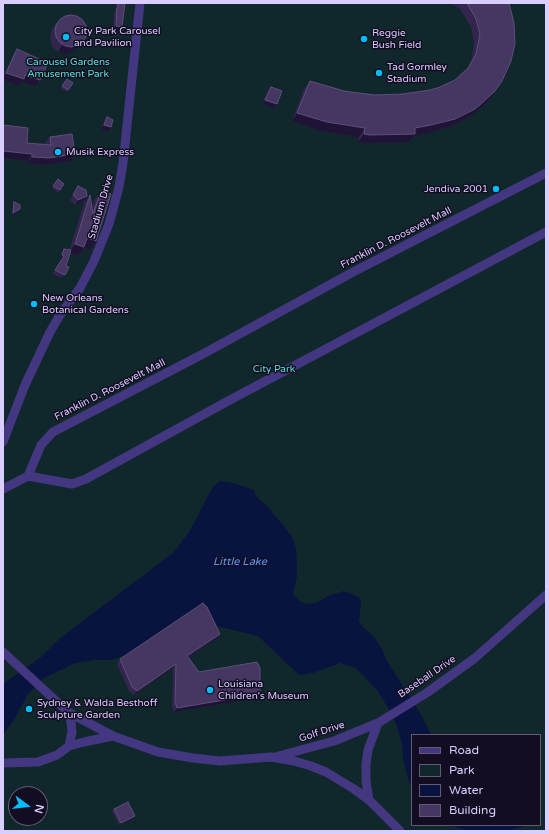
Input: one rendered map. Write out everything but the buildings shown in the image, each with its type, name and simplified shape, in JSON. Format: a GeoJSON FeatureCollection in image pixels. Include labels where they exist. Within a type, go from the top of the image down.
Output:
{"type":"FeatureCollection","features":[{"type":"Feature","properties":{"kind":"street","name":"Stadium Drive"},"geometry":{"type":"LineString","coordinates":[[3,442],[25,385],[50,332],[60,315],[80,288],[99,250],[109,224],[119,187],[123,163],[140,3]]}},
{"type":"Feature","properties":{"kind":"street","name":"Franklin D. Roosevelt Mall"},"geometry":{"type":"LineString","coordinates":[[28,476],[41,445],[53,432],[201,355],[359,269],[546,173]]}},
{"type":"Feature","properties":{"kind":"street"},"geometry":{"type":"LineString","coordinates":[[3,489],[28,476],[72,484],[86,479],[228,401],[546,232]]}},
{"type":"Feature","properties":{"kind":"street","name":"Baseball Drive"},"geometry":{"type":"LineString","coordinates":[[381,720],[428,692],[475,658],[546,595]]}},
{"type":"Feature","properties":{"kind":"street"},"geometry":{"type":"LineString","coordinates":[[3,652],[68,712],[113,736],[158,752],[193,758],[220,761],[271,757],[294,761],[326,772],[340,779],[369,800],[400,831]]}},
{"type":"Feature","properties":{"kind":"street"},"geometry":{"type":"LineString","coordinates":[[68,712],[72,732],[69,746]]}},
{"type":"Feature","properties":{"kind":"street"},"geometry":{"type":"LineString","coordinates":[[369,800],[366,781],[368,750],[381,720]]}},
{"type":"Feature","properties":{"kind":"street","name":"Golf Drive"},"geometry":{"type":"LineString","coordinates":[[271,757],[334,741],[381,720]]}},
{"type":"Feature","properties":{"kind":"street"},"geometry":{"type":"LineString","coordinates":[[3,763],[38,762],[57,755],[69,746],[113,736]]}},
{"type":"Feature","properties":{"kind":"green space","name":"City Park"},"geometry":{"type":"Polygon","coordinates":[[[3,3],[546,3],[546,831],[3,831],[3,3]]]}},
{"type":"Feature","properties":{"kind":"water","name":"Little Lake"},"geometry":{"type":"Polygon","coordinates":[[[220,481],[234,483],[254,490],[256,496],[268,507],[291,535],[296,548],[297,563],[297,576],[293,594],[299,601],[306,604],[316,603],[328,596],[344,591],[359,597],[361,604],[359,621],[362,626],[374,637],[382,649],[387,661],[422,716],[431,734],[411,734],[411,786],[403,758],[402,745],[397,726],[377,690],[356,668],[340,663],[313,673],[299,675],[258,636],[216,626],[201,604],[132,652],[112,660],[94,660],[75,663],[44,678],[28,694],[14,720],[3,735],[3,684],[41,657],[59,639],[174,552],[191,529],[212,488],[220,481]]]}},
{"type":"Feature","properties":{"kind":"water"},"geometry":{"type":"Polygon","coordinates":[[[454,826],[523,826],[506,831],[467,831],[454,826]]]}},
{"type":"Feature","properties":{"kind":"place","name":"City Park Carousel and Pavilion"},"geometry":{"type":"Point","coordinates":[66,37]}},
{"type":"Feature","properties":{"kind":"place","name":"Reggie Bush Field"},"geometry":{"type":"Point","coordinates":[364,39]}},
{"type":"Feature","properties":{"kind":"place","name":"Tad Gormley Stadium"},"geometry":{"type":"Point","coordinates":[379,73]}},
{"type":"Feature","properties":{"kind":"place","name":"Musik Express"},"geometry":{"type":"Point","coordinates":[58,152]}},
{"type":"Feature","properties":{"kind":"place","name":"Jendiva 2001"},"geometry":{"type":"Point","coordinates":[496,189]}},
{"type":"Feature","properties":{"kind":"place","name":"New Orleans Botanical Gardens"},"geometry":{"type":"Point","coordinates":[34,304]}},
{"type":"Feature","properties":{"kind":"place","name":"Louisiana Children's Museum"},"geometry":{"type":"Point","coordinates":[210,690]}},
{"type":"Feature","properties":{"kind":"place","name":"Sydney & Walda Besthoff Sculpture Garden"},"geometry":{"type":"Point","coordinates":[29,709]}},
{"type":"Feature","properties":{"kind":"park label","name":"Carousel Gardens Amusement Park"},"geometry":{"type":"Point","coordinates":[68,68]}}]}
